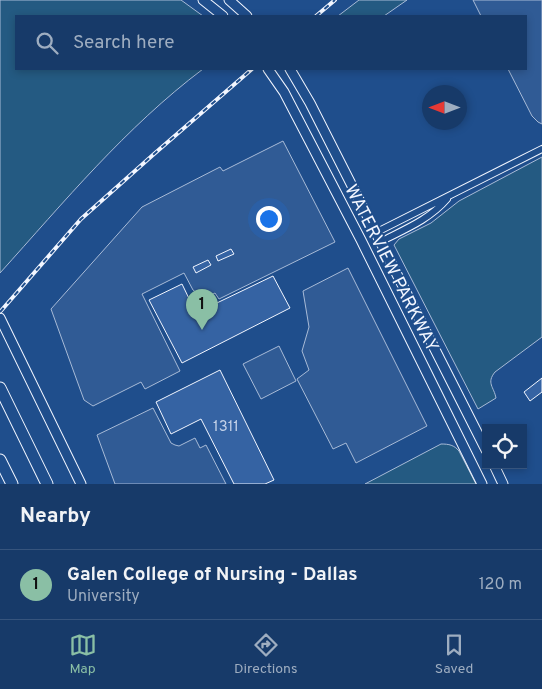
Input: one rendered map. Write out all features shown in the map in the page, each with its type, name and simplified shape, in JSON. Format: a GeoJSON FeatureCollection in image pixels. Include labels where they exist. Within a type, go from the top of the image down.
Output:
{"type":"FeatureCollection","features":[{"type":"Feature","properties":{"kind":"highway"},"geometry":{"type":"LineString","coordinates":[[0,388],[47,484]]}},
{"type":"Feature","properties":{"kind":"highway"},"geometry":{"type":"LineString","coordinates":[[0,460],[12,484]]}},
{"type":"Feature","properties":{"kind":"main road"},"geometry":{"type":"LineString","coordinates":[[203,0],[222,15]]}},
{"type":"Feature","properties":{"kind":"main road"},"geometry":{"type":"LineString","coordinates":[[229,0],[246,15]]}},
{"type":"Feature","properties":{"kind":"main road","name":"WATERVIEW PARKWAY"},"geometry":{"type":"LineString","coordinates":[[269,70],[284,92],[365,249],[482,484]]}},
{"type":"Feature","properties":{"kind":"main road","name":"WATERVIEW PARKWAY"},"geometry":{"type":"LineString","coordinates":[[291,70],[310,103],[482,442]]}},
{"type":"Feature","properties":{"kind":"main road"},"geometry":{"type":"LineString","coordinates":[[360,240],[378,238]]}},
{"type":"Feature","properties":{"kind":"main road"},"geometry":{"type":"LineString","coordinates":[[365,249],[378,238]]}},
{"type":"Feature","properties":{"kind":"main road"},"geometry":{"type":"LineString","coordinates":[[0,318],[81,484]]}},
{"type":"Feature","properties":{"kind":"main road"},"geometry":{"type":"LineString","coordinates":[[454,428],[471,420]]}},
{"type":"Feature","properties":{"kind":"main road"},"geometry":{"type":"LineString","coordinates":[[496,469],[503,484]]}},
{"type":"Feature","properties":{"kind":"street"},"geometry":{"type":"LineString","coordinates":[[378,238],[449,196],[542,149]]}},
{"type":"Feature","properties":{"kind":"shaded area"},"geometry":{"type":"Polygon","coordinates":[[[0,0],[181,0],[202,15],[15,15],[15,70],[202,70],[148,115],[122,140],[0,273],[0,0]]]}},
{"type":"Feature","properties":{"kind":"shaded area"},"geometry":{"type":"Polygon","coordinates":[[[359,0],[407,0],[385,15],[339,15],[359,0]]]}},
{"type":"Feature","properties":{"kind":"shaded area"},"geometry":{"type":"Polygon","coordinates":[[[473,0],[542,0],[542,124],[532,116],[509,70],[527,70],[527,15],[480,15],[473,0]]]}},
{"type":"Feature","properties":{"kind":"shaded area"},"geometry":{"type":"Polygon","coordinates":[[[283,141],[335,242],[219,299],[215,293],[209,296],[201,296],[193,290],[184,273],[142,294],[180,371],[145,389],[141,382],[93,406],[84,400],[51,309],[142,207],[220,167],[223,171],[283,141]]]}},
{"type":"Feature","properties":{"kind":"shaded area"},"geometry":{"type":"Polygon","coordinates":[[[542,157],[542,337],[495,372],[491,382],[496,398],[478,409],[394,245],[399,239],[431,223],[459,201],[542,157]]]}},
{"type":"Feature","properties":{"kind":"shaded area"},"geometry":{"type":"Polygon","coordinates":[[[348,268],[427,426],[356,463],[346,443],[333,449],[297,379],[309,370],[302,351],[309,327],[303,291],[348,268]]]}},
{"type":"Feature","properties":{"kind":"shaded area"},"geometry":{"type":"Polygon","coordinates":[[[279,346],[296,381],[261,399],[243,364],[279,346]]]}},
{"type":"Feature","properties":{"kind":"shaded area"},"geometry":{"type":"Polygon","coordinates":[[[153,408],[171,443],[179,446],[195,438],[200,448],[206,445],[226,484],[115,484],[97,435],[153,408]]]}},
{"type":"Feature","properties":{"kind":"shaded area"},"geometry":{"type":"Polygon","coordinates":[[[441,444],[451,445],[459,451],[476,484],[365,484],[441,444]]]}},
{"type":"Feature","properties":{"kind":"building"},"geometry":{"type":"Polygon","coordinates":[[[231,249],[234,254],[218,261],[216,256],[231,249]]]}},
{"type":"Feature","properties":{"kind":"building"},"geometry":{"type":"Polygon","coordinates":[[[208,260],[211,265],[196,273],[193,267],[208,260]]]}},
{"type":"Feature","properties":{"kind":"building"},"geometry":{"type":"Polygon","coordinates":[[[273,276],[290,308],[182,363],[149,300],[182,284],[196,313],[273,276]]]}},
{"type":"Feature","properties":{"kind":"building"},"geometry":{"type":"Polygon","coordinates":[[[220,370],[274,480],[265,484],[234,484],[201,419],[171,434],[156,402],[220,370]]]}},
{"type":"Feature","properties":{"kind":"building"},"geometry":{"type":"Polygon","coordinates":[[[542,378],[542,392],[530,401],[524,392],[542,378]]]}},
{"type":"Feature","properties":{"kind":"railway"},"geometry":{"type":"LineString","coordinates":[[317,15],[335,0]]}},
{"type":"Feature","properties":{"kind":"railway"},"geometry":{"type":"LineString","coordinates":[[0,312],[81,219],[251,70]]}},
{"type":"Feature","properties":{"kind":"place","name":"Galen College of Nursing - Dallas"},"geometry":{"type":"Point","coordinates":[202,330]}}]}
